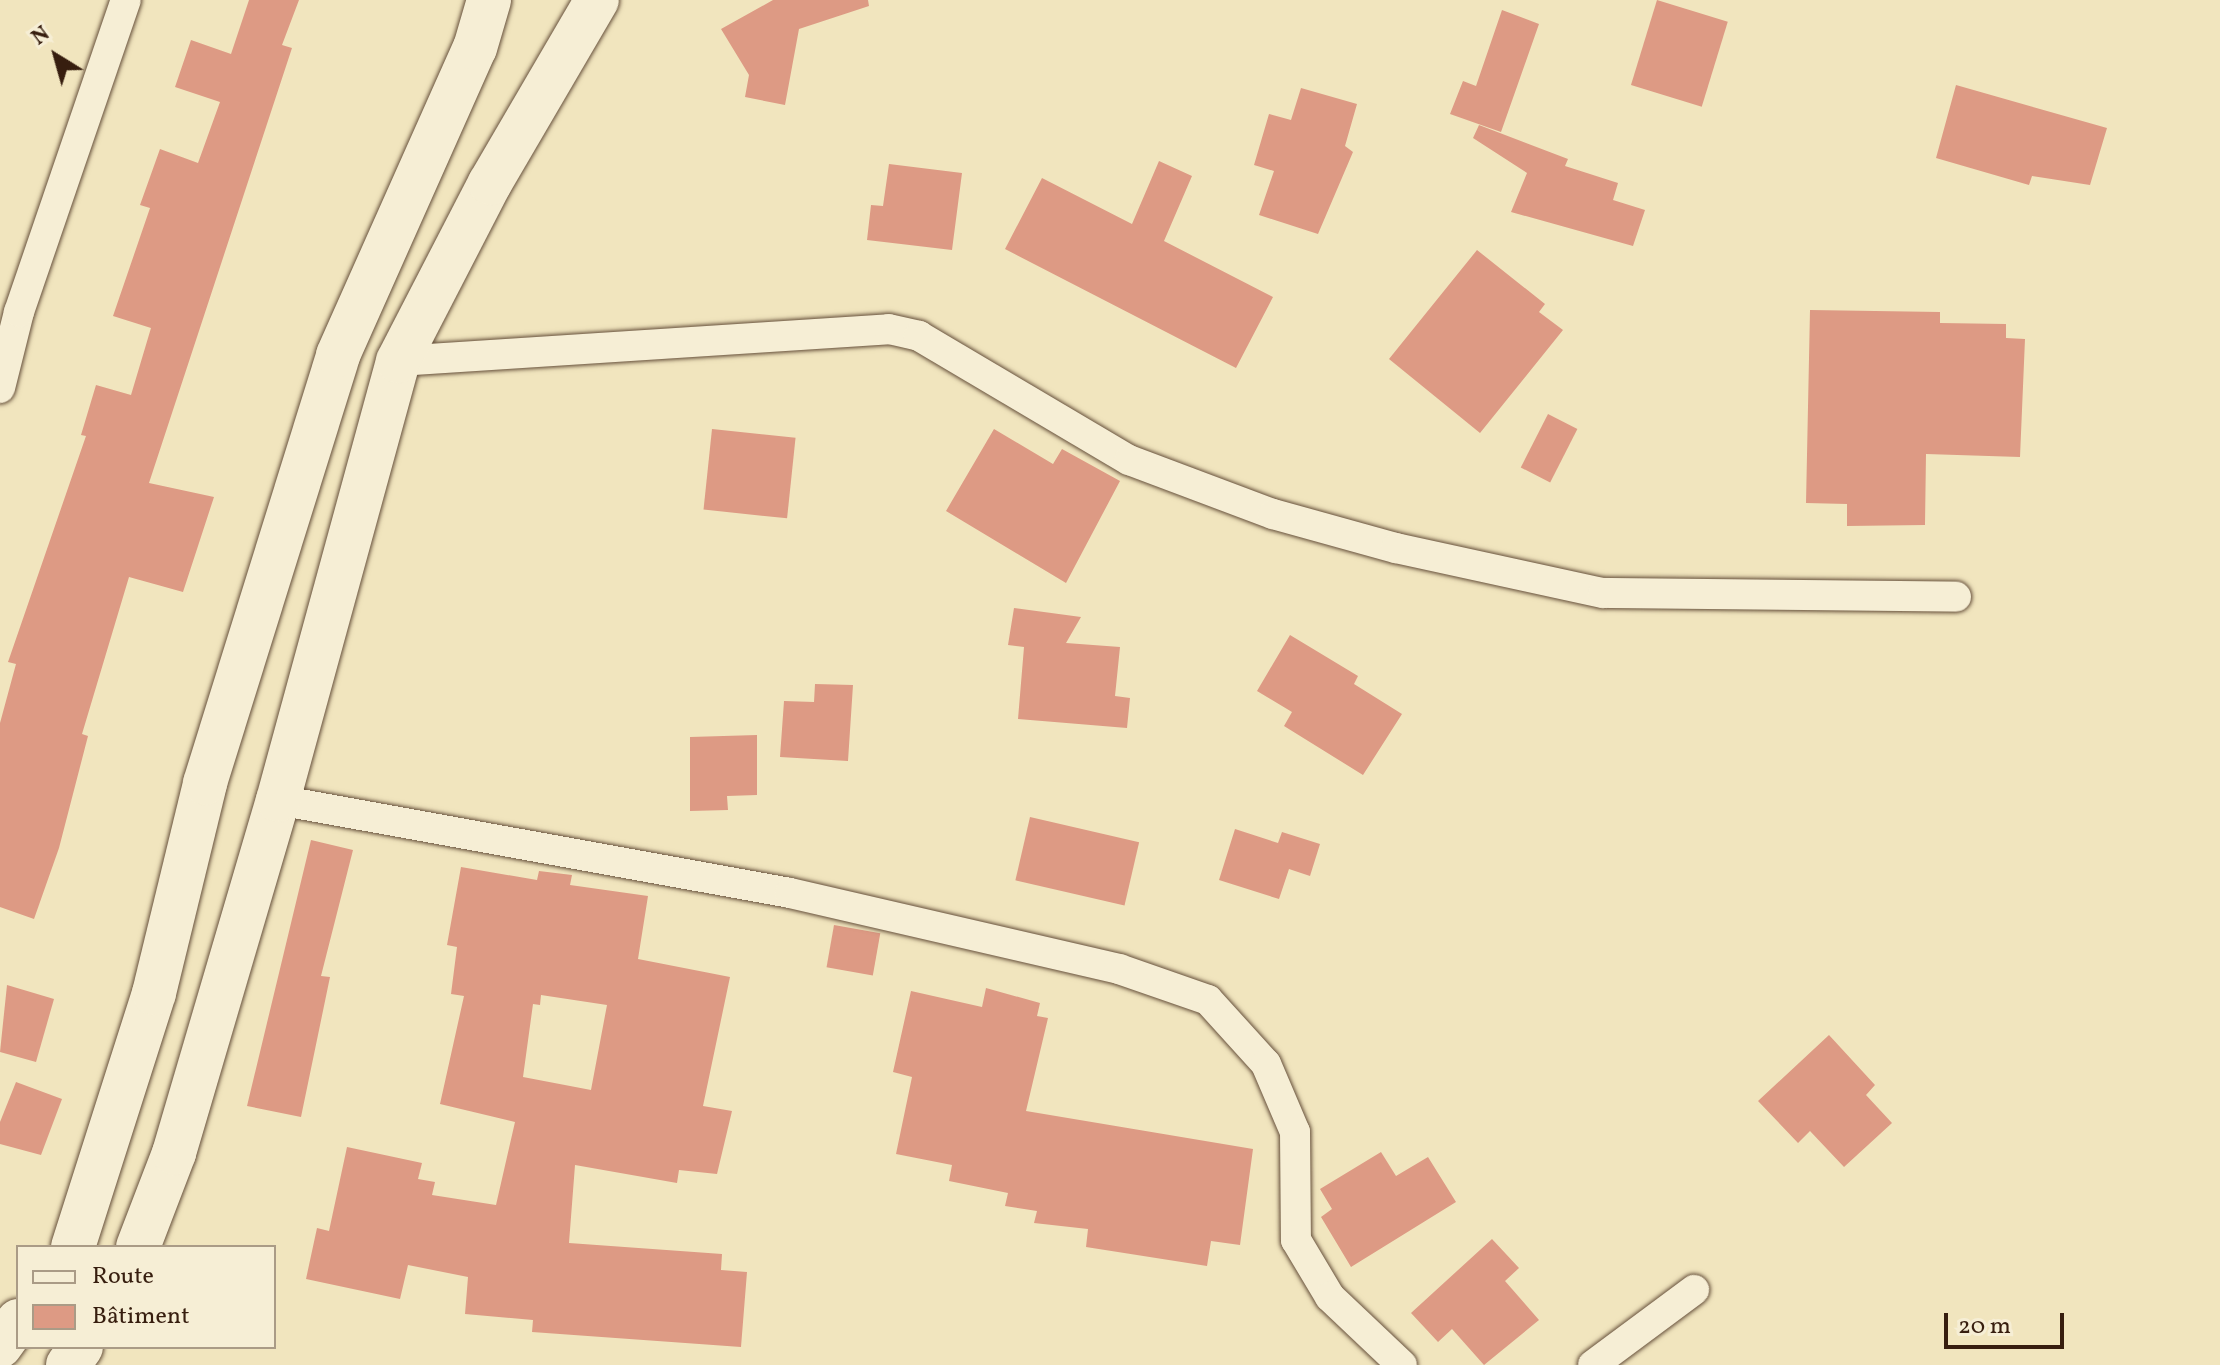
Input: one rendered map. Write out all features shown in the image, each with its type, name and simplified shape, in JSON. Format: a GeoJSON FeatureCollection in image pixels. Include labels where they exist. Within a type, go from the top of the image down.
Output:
{"type":"FeatureCollection","features":[{"type":"Feature","properties":{"kind":"street"},"geometry":{"type":"LineString","coordinates":[[0,388],[19,312],[126,0]]}},
{"type":"Feature","properties":{"kind":"street"},"geometry":{"type":"LineString","coordinates":[[74,1245],[154,993],[205,783],[338,355],[475,48],[489,0]]}},
{"type":"Feature","properties":{"kind":"street"},"geometry":{"type":"LineString","coordinates":[[139,1245],[174,1153],[278,800],[398,361],[490,183],[597,0]]}},
{"type":"Feature","properties":{"kind":"street"},"geometry":{"type":"LineString","coordinates":[[398,361],[889,329],[919,336],[1129,460],[1273,514],[1396,548],[1603,593],[1956,597]]}},
{"type":"Feature","properties":{"kind":"street"},"geometry":{"type":"LineString","coordinates":[[278,800],[790,893],[1119,969],[1208,1000],[1266,1064],[1295,1132],[1296,1240],[1330,1297],[1402,1365]]}},
{"type":"Feature","properties":{"kind":"street"},"geometry":{"type":"LineString","coordinates":[[1593,1365],[1694,1290]]}},
{"type":"Feature","properties":{"kind":"street"},"geometry":{"type":"LineString","coordinates":[[0,1346],[16,1324]]}},
{"type":"Feature","properties":{"kind":"building"},"geometry":{"type":"Polygon","coordinates":[[[249,0],[299,0],[282,45],[292,48],[149,483],[214,497],[183,592],[129,577],[82,734],[88,736],[59,848],[34,919],[0,907],[0,723],[16,664],[8,662],[86,436],[81,435],[96,385],[131,395],[151,328],[113,316],[150,208],[140,205],[160,149],[198,163],[220,102],[175,87],[191,40],[231,54],[249,0]]]}},
{"type":"Feature","properties":{"kind":"building"},"geometry":{"type":"Polygon","coordinates":[[[773,0],[868,0],[869,6],[799,29],[785,105],[745,97],[749,75],[721,29],[773,0]]]}},
{"type":"Feature","properties":{"kind":"building"},"geometry":{"type":"Polygon","coordinates":[[[1657,0],[1728,22],[1702,107],[1631,85],[1657,0]]]}},
{"type":"Feature","properties":{"kind":"building"},"geometry":{"type":"Polygon","coordinates":[[[1502,10],[1539,24],[1501,132],[1450,114],[1463,81],[1476,86],[1502,10]]]}},
{"type":"Feature","properties":{"kind":"building"},"geometry":{"type":"Polygon","coordinates":[[[1956,85],[2107,128],[2090,185],[2032,176],[2029,185],[1936,158],[1956,85]]]}},
{"type":"Feature","properties":{"kind":"building"},"geometry":{"type":"Polygon","coordinates":[[[1301,88],[1357,104],[1345,146],[1353,152],[1318,234],[1259,215],[1274,171],[1254,165],[1269,114],[1291,120],[1301,88]]]}},
{"type":"Feature","properties":{"kind":"building"},"geometry":{"type":"Polygon","coordinates":[[[1479,125],[1568,159],[1565,166],[1618,183],[1613,200],[1645,210],[1633,246],[1511,212],[1527,173],[1473,138],[1479,125]]]}},
{"type":"Feature","properties":{"kind":"building"},"geometry":{"type":"Polygon","coordinates":[[[1159,161],[1192,176],[1164,241],[1273,297],[1236,368],[1005,249],[1042,178],[1132,224],[1159,161]]]}},
{"type":"Feature","properties":{"kind":"building"},"geometry":{"type":"Polygon","coordinates":[[[889,164],[962,173],[952,250],[867,240],[871,205],[883,206],[889,164]]]}},
{"type":"Feature","properties":{"kind":"building"},"geometry":{"type":"Polygon","coordinates":[[[1477,250],[1545,304],[1539,312],[1563,330],[1480,433],[1389,359],[1477,250]]]}},
{"type":"Feature","properties":{"kind":"building"},"geometry":{"type":"Polygon","coordinates":[[[1810,310],[1940,312],[1940,323],[2006,324],[2006,338],[2025,339],[2020,457],[1926,454],[1925,525],[1847,526],[1847,504],[1806,503],[1810,310]]]}},
{"type":"Feature","properties":{"kind":"building"},"geometry":{"type":"Polygon","coordinates":[[[1548,414],[1577,429],[1550,482],[1521,467],[1548,414]]]}},
{"type":"Feature","properties":{"kind":"building"},"geometry":{"type":"Polygon","coordinates":[[[712,429],[796,438],[787,518],[704,510],[712,429]]]}},
{"type":"Feature","properties":{"kind":"building"},"geometry":{"type":"Polygon","coordinates":[[[994,429],[1053,464],[1062,449],[1120,481],[1066,583],[946,511],[994,429]]]}},
{"type":"Feature","properties":{"kind":"building"},"geometry":{"type":"Polygon","coordinates":[[[1014,608],[1081,617],[1066,643],[1120,647],[1115,696],[1130,698],[1127,728],[1018,719],[1024,647],[1008,645],[1014,608]]]}},
{"type":"Feature","properties":{"kind":"building"},"geometry":{"type":"Polygon","coordinates":[[[1290,635],[1358,676],[1354,684],[1402,714],[1363,775],[1284,726],[1292,712],[1257,691],[1290,635]]]}},
{"type":"Feature","properties":{"kind":"building"},"geometry":{"type":"Polygon","coordinates":[[[815,684],[853,685],[848,761],[780,757],[784,701],[814,702],[815,684]]]}},
{"type":"Feature","properties":{"kind":"building"},"geometry":{"type":"Polygon","coordinates":[[[757,735],[757,795],[727,796],[728,810],[690,811],[690,737],[757,735]]]}},
{"type":"Feature","properties":{"kind":"building"},"geometry":{"type":"Polygon","coordinates":[[[1030,817],[1139,842],[1125,906],[1015,880],[1030,817]]]}},
{"type":"Feature","properties":{"kind":"building"},"geometry":{"type":"Polygon","coordinates":[[[1235,829],[1278,843],[1282,832],[1320,844],[1310,876],[1289,869],[1279,899],[1219,880],[1235,829]]]}},
{"type":"Feature","properties":{"kind":"building"},"geometry":{"type":"Polygon","coordinates":[[[311,840],[353,850],[321,976],[330,977],[301,1117],[247,1106],[311,840]]]}},
{"type":"Feature","properties":{"kind":"building"},"geometry":{"type":"Polygon","coordinates":[[[461,867],[537,880],[539,871],[572,875],[570,885],[648,896],[638,959],[730,977],[703,1106],[732,1111],[717,1174],[679,1170],[677,1183],[575,1165],[569,1243],[722,1254],[721,1270],[747,1272],[741,1347],[532,1332],[533,1320],[465,1314],[468,1277],[408,1265],[400,1299],[306,1279],[317,1228],[329,1231],[347,1147],[422,1163],[418,1179],[435,1182],[432,1195],[496,1205],[515,1122],[440,1104],[464,996],[451,994],[457,947],[447,945],[461,867]],[[541,995],[540,1005],[533,1004],[523,1077],[591,1090],[607,1005],[541,995]]]}},
{"type":"Feature","properties":{"kind":"building"},"geometry":{"type":"Polygon","coordinates":[[[834,925],[880,933],[873,976],[827,967],[834,925]]]}},
{"type":"Feature","properties":{"kind":"building"},"geometry":{"type":"Polygon","coordinates":[[[7,985],[54,999],[36,1062],[0,1052],[7,985]]]}},
{"type":"Feature","properties":{"kind":"building"},"geometry":{"type":"Polygon","coordinates":[[[986,988],[1040,1003],[1037,1016],[1048,1018],[1026,1111],[1253,1149],[1240,1245],[1211,1241],[1207,1266],[1086,1247],[1088,1229],[1034,1223],[1037,1211],[1005,1206],[1008,1193],[949,1181],[952,1165],[896,1154],[912,1077],[893,1072],[911,991],[982,1007],[986,988]]]}},
{"type":"Feature","properties":{"kind":"building"},"geometry":{"type":"Polygon","coordinates":[[[1829,1035],[1875,1085],[1866,1095],[1892,1123],[1844,1167],[1810,1131],[1798,1143],[1758,1101],[1829,1035]]]}},
{"type":"Feature","properties":{"kind":"building"},"geometry":{"type":"Polygon","coordinates":[[[16,1082],[62,1099],[41,1155],[0,1144],[0,1122],[16,1082]]]}},
{"type":"Feature","properties":{"kind":"building"},"geometry":{"type":"Polygon","coordinates":[[[1381,1152],[1396,1176],[1428,1157],[1456,1202],[1351,1267],[1321,1217],[1332,1209],[1320,1189],[1381,1152]]]}},
{"type":"Feature","properties":{"kind":"building"},"geometry":{"type":"Polygon","coordinates":[[[1492,1239],[1519,1268],[1505,1281],[1539,1320],[1484,1365],[1452,1329],[1438,1342],[1411,1313],[1492,1239]]]}}]}
